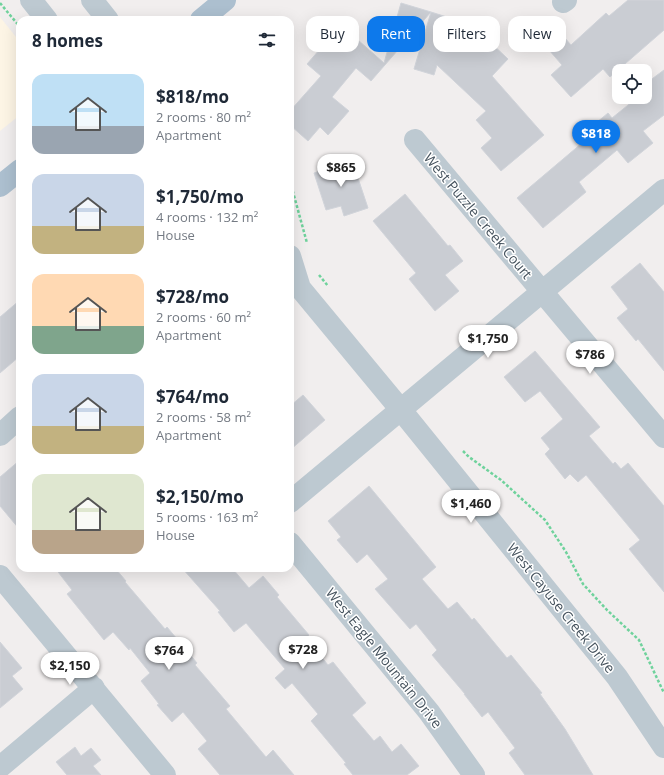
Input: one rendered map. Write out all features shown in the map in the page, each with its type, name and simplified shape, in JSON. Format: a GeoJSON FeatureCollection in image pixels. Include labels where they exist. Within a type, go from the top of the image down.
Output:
{"type":"FeatureCollection","features":[{"type":"Feature","properties":{"kind":"main road"},"geometry":{"type":"LineString","coordinates":[[206,16],[225,0]]}},
{"type":"Feature","properties":{"kind":"main road"},"geometry":{"type":"LineString","coordinates":[[0,186],[16,173]]}},
{"type":"Feature","properties":{"kind":"street"},"geometry":{"type":"LineString","coordinates":[[31,0],[45,16]]}},
{"type":"Feature","properties":{"kind":"street"},"geometry":{"type":"LineString","coordinates":[[92,0],[105,16]]}},
{"type":"Feature","properties":{"kind":"street","name":"West Puzzle Creek Court"},"geometry":{"type":"LineString","coordinates":[[415,140],[664,437]]}},
{"type":"Feature","properties":{"kind":"street"},"geometry":{"type":"LineString","coordinates":[[294,499],[664,190]]}},
{"type":"Feature","properties":{"kind":"street","name":"West Cayuse Creek Drive"},"geometry":{"type":"LineString","coordinates":[[299,251],[295,286],[401,410],[617,677],[664,747]]}},
{"type":"Feature","properties":{"kind":"street"},"geometry":{"type":"LineString","coordinates":[[0,435],[16,421]]}},
{"type":"Feature","properties":{"kind":"street","name":"West Eagle Mountain Drive"},"geometry":{"type":"LineString","coordinates":[[294,548],[430,712],[474,775]]}},
{"type":"Feature","properties":{"kind":"street"},"geometry":{"type":"LineString","coordinates":[[0,576],[165,775]]}},
{"type":"Feature","properties":{"kind":"street"},"geometry":{"type":"LineString","coordinates":[[0,767],[94,688]]}},
{"type":"Feature","properties":{"kind":"path"},"geometry":{"type":"LineString","coordinates":[[0,3],[16,22]]}},
{"type":"Feature","properties":{"kind":"path"},"geometry":{"type":"LineString","coordinates":[[294,212],[299,251]]}},
{"type":"Feature","properties":{"kind":"path"},"geometry":{"type":"LineString","coordinates":[[318,274],[328,287]]}},
{"type":"Feature","properties":{"kind":"path"},"geometry":{"type":"LineString","coordinates":[[459,446],[469,457],[501,480],[545,520],[566,552],[583,584],[607,610],[639,640],[664,693]]}},
{"type":"Feature","properties":{"kind":"shaded area"},"geometry":{"type":"Polygon","coordinates":[[[0,17],[16,37],[16,118],[0,131],[0,17]]]}},
{"type":"Feature","properties":{"kind":"building"},"geometry":{"type":"Polygon","coordinates":[[[628,0],[664,0],[664,30],[625,64],[612,64],[612,75],[610,77],[603,69],[571,97],[551,75],[562,65],[551,52],[566,52],[566,39],[571,45],[606,13],[609,16],[628,0]]]}},
{"type":"Feature","properties":{"kind":"building"},"geometry":{"type":"Polygon","coordinates":[[[401,3],[431,12],[425,19],[425,16],[397,16],[401,3]]]}},
{"type":"Feature","properties":{"kind":"building"},"geometry":{"type":"Polygon","coordinates":[[[431,12],[444,16],[433,16],[433,52],[500,51],[508,59],[492,76],[544,135],[501,171],[481,148],[492,138],[476,120],[486,111],[437,65],[434,75],[414,69],[419,52],[425,52],[425,32],[431,12]]]}},
{"type":"Feature","properties":{"kind":"building"},"geometry":{"type":"Polygon","coordinates":[[[359,41],[367,48],[367,52],[372,52],[384,63],[387,52],[396,52],[371,81],[356,68],[332,97],[349,111],[328,135],[320,127],[308,141],[294,129],[294,106],[321,76],[307,64],[317,52],[359,52],[359,41]]]}},
{"type":"Feature","properties":{"kind":"building"},"geometry":{"type":"Polygon","coordinates":[[[664,70],[664,115],[643,131],[653,143],[628,163],[617,150],[579,182],[586,192],[543,228],[517,198],[582,143],[578,138],[608,113],[612,118],[629,104],[652,104],[652,79],[664,70]]]}},
{"type":"Feature","properties":{"kind":"building"},"geometry":{"type":"Polygon","coordinates":[[[352,160],[368,208],[344,216],[341,206],[326,210],[314,173],[352,160]]]}},
{"type":"Feature","properties":{"kind":"building"},"geometry":{"type":"Polygon","coordinates":[[[405,194],[448,246],[450,245],[463,261],[445,275],[459,291],[435,311],[409,279],[416,273],[373,221],[405,194]]]}},
{"type":"Feature","properties":{"kind":"building"},"geometry":{"type":"Polygon","coordinates":[[[640,263],[664,292],[664,371],[638,339],[636,341],[617,318],[628,309],[611,287],[640,263]]]}},
{"type":"Feature","properties":{"kind":"building"},"geometry":{"type":"Polygon","coordinates":[[[16,303],[16,359],[0,373],[0,317],[16,303]]]}},
{"type":"Feature","properties":{"kind":"building"},"geometry":{"type":"Polygon","coordinates":[[[535,351],[600,427],[589,436],[613,464],[615,462],[621,469],[628,463],[664,506],[664,592],[629,549],[640,540],[586,475],[578,482],[570,474],[565,479],[545,454],[550,449],[541,438],[563,419],[540,391],[525,402],[504,377],[535,351]]]}},
{"type":"Feature","properties":{"kind":"building"},"geometry":{"type":"Polygon","coordinates":[[[303,395],[325,420],[294,447],[294,403],[303,395]]]}},
{"type":"Feature","properties":{"kind":"building"},"geometry":{"type":"Polygon","coordinates":[[[16,463],[16,525],[0,506],[0,477],[16,463]]]}},
{"type":"Feature","properties":{"kind":"building"},"geometry":{"type":"Polygon","coordinates":[[[369,486],[436,567],[422,579],[448,609],[457,602],[472,620],[474,618],[507,658],[511,655],[542,693],[540,694],[565,729],[593,775],[525,775],[509,753],[515,748],[488,712],[482,717],[465,694],[432,655],[437,650],[416,624],[410,629],[375,589],[388,579],[367,554],[357,563],[337,540],[341,537],[328,521],[369,486]]]}},
{"type":"Feature","properties":{"kind":"building"},"geometry":{"type":"Polygon","coordinates":[[[58,572],[118,572],[126,581],[125,582],[165,629],[167,627],[197,663],[195,665],[230,706],[226,709],[266,757],[273,750],[294,775],[220,775],[198,749],[207,741],[183,712],[172,722],[157,705],[159,704],[141,681],[150,673],[130,648],[129,650],[113,632],[104,640],[67,594],[72,590],[58,572]]]}},
{"type":"Feature","properties":{"kind":"building"},"geometry":{"type":"Polygon","coordinates":[[[186,572],[235,572],[249,588],[263,576],[279,595],[277,597],[309,635],[306,638],[328,665],[333,662],[366,703],[352,715],[374,741],[380,736],[392,752],[401,744],[419,766],[407,775],[353,775],[344,764],[346,763],[311,721],[318,714],[292,683],[285,689],[275,678],[285,669],[246,623],[234,632],[218,612],[220,611],[186,572]]]}},
{"type":"Feature","properties":{"kind":"building"},"geometry":{"type":"Polygon","coordinates":[[[0,642],[22,668],[12,676],[23,689],[0,708],[0,642]]]}},
{"type":"Feature","properties":{"kind":"building"},"geometry":{"type":"Polygon","coordinates":[[[75,747],[81,756],[91,748],[101,760],[93,766],[101,775],[67,775],[56,762],[75,747]]]}}]}
